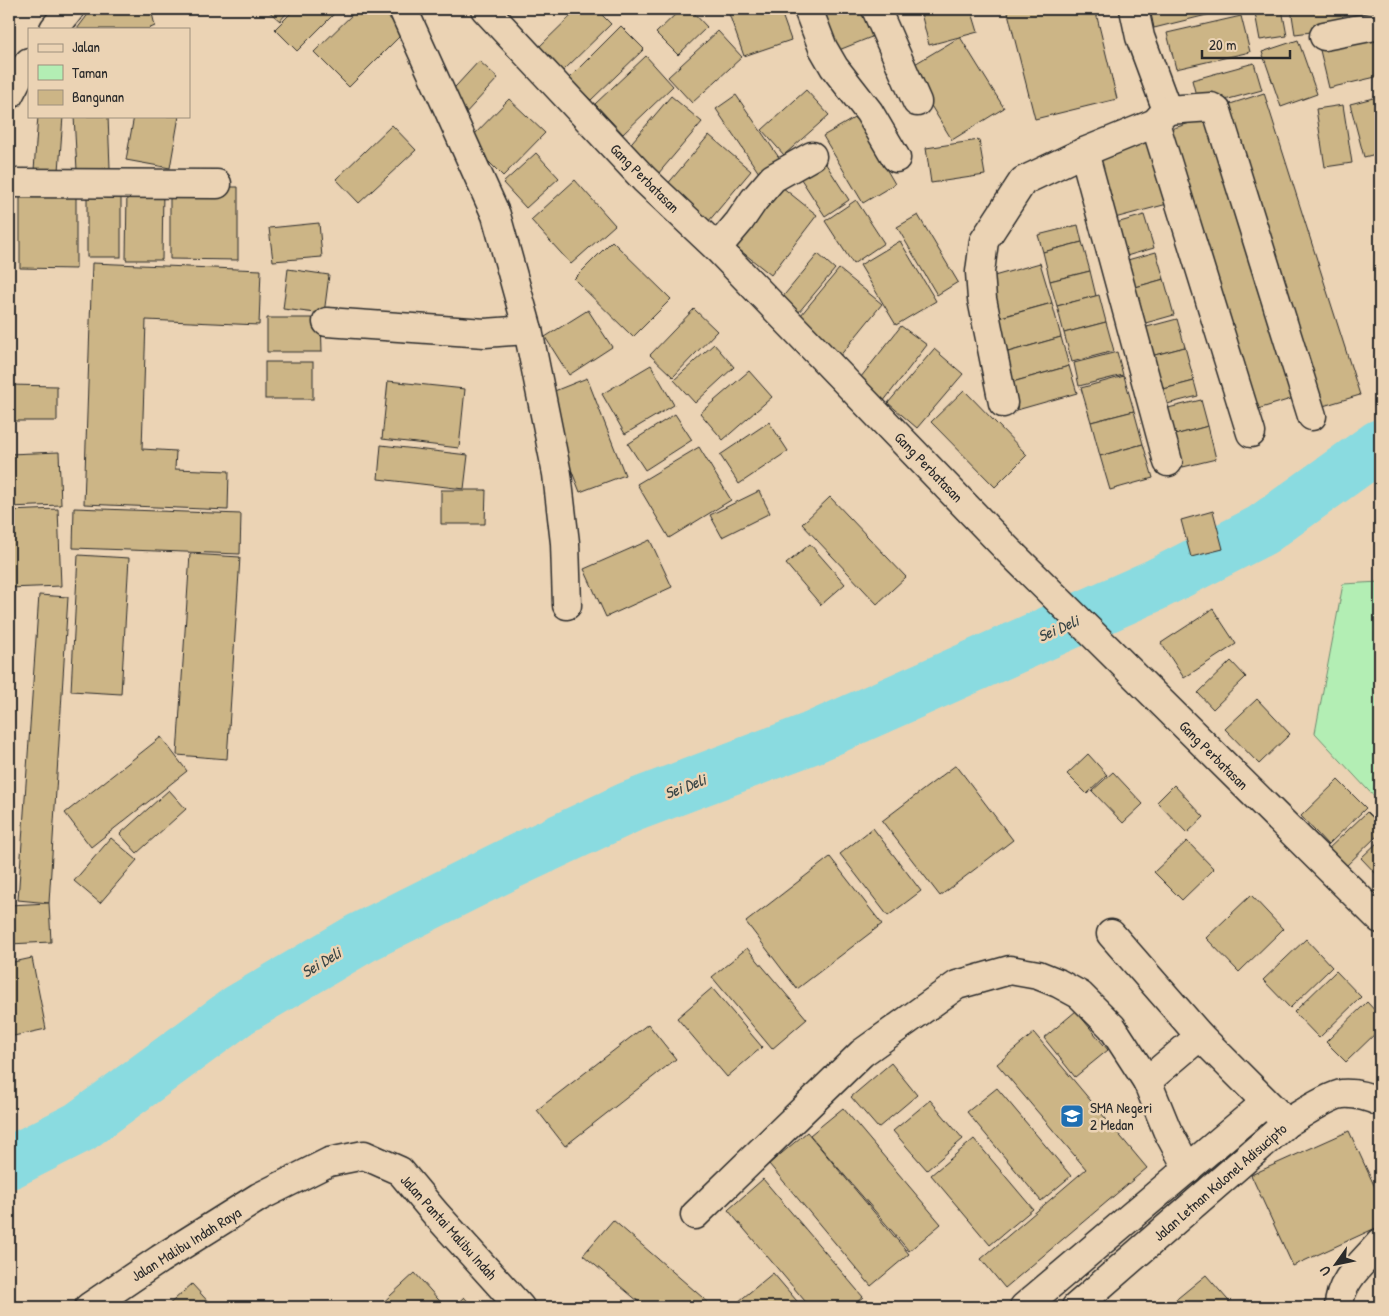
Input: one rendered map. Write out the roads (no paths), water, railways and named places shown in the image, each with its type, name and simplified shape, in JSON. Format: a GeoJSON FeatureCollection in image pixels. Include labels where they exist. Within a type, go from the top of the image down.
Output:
{"type":"FeatureCollection","features":[{"type":"Feature","properties":{"kind":"street"},"geometry":{"type":"LineString","coordinates":[[55,28],[70,9]]}},
{"type":"Feature","properties":{"kind":"street"},"geometry":{"type":"LineString","coordinates":[[403,9],[496,215],[528,330],[557,474],[565,544],[567,605]]}},
{"type":"Feature","properties":{"kind":"street","name":"Gang Perbatasan"},"geometry":{"type":"LineString","coordinates":[[485,9],[644,180],[717,248],[1007,549],[1380,919]]}},
{"type":"Feature","properties":{"kind":"street"},"geometry":{"type":"LineString","coordinates":[[808,9],[823,48],[834,67],[869,112],[896,158]]}},
{"type":"Feature","properties":{"kind":"street"},"geometry":{"type":"LineString","coordinates":[[876,9],[917,102]]}},
{"type":"Feature","properties":{"kind":"street"},"geometry":{"type":"LineString","coordinates":[[1134,9],[1161,116],[1251,433]]}},
{"type":"Feature","properties":{"kind":"street"},"geometry":{"type":"LineString","coordinates":[[1324,36],[1380,25]]}},
{"type":"Feature","properties":{"kind":"street"},"geometry":{"type":"LineString","coordinates":[[9,95],[28,63]]}},
{"type":"Feature","properties":{"kind":"street"},"geometry":{"type":"LineString","coordinates":[[1003,403],[982,299],[980,272],[984,241],[1023,182],[1161,116],[1211,107],[1217,111],[1312,416]]}},
{"type":"Feature","properties":{"kind":"street"},"geometry":{"type":"LineString","coordinates":[[1084,152],[1168,462]]}},
{"type":"Feature","properties":{"kind":"street"},"geometry":{"type":"LineString","coordinates":[[717,248],[773,178],[812,156]]}},
{"type":"Feature","properties":{"kind":"street"},"geometry":{"type":"LineString","coordinates":[[9,183],[217,184]]}},
{"type":"Feature","properties":{"kind":"street"},"geometry":{"type":"LineString","coordinates":[[328,322],[485,333],[528,330]]}},
{"type":"Feature","properties":{"kind":"street"},"geometry":{"type":"LineString","coordinates":[[1111,934],[1200,1036],[1287,1123]]}},
{"type":"Feature","properties":{"kind":"street"},"geometry":{"type":"LineString","coordinates":[[695,1215],[862,1053],[957,985],[1010,970],[1038,975],[1080,995],[1112,1028],[1147,1081],[1167,1130],[1188,1169]]}},
{"type":"Feature","properties":{"kind":"street"},"geometry":{"type":"LineString","coordinates":[[1147,1081],[1200,1036]]}},
{"type":"Feature","properties":{"kind":"street","name":"Jalan Letnan Kolonel Adisucipto"},"geometry":{"type":"LineString","coordinates":[[1076,1307],[1287,1123],[1341,1094],[1377,1094]]}},
{"type":"Feature","properties":{"kind":"street"},"geometry":{"type":"LineString","coordinates":[[1024,1307],[1265,1103]]}},
{"type":"Feature","properties":{"kind":"street","name":"Jalan Pantai Malibu Indah"},"geometry":{"type":"LineString","coordinates":[[259,1197],[329,1162],[364,1155],[400,1171],[441,1220],[520,1307]]}},
{"type":"Feature","properties":{"kind":"street","name":"Jalan Malibu Indah Raya"},"geometry":{"type":"LineString","coordinates":[[88,1307],[259,1197]]}},
{"type":"Feature","properties":{"kind":"street"},"geometry":{"type":"LineString","coordinates":[[1339,1307],[1339,1299],[1346,1282],[1380,1244]]}},
{"type":"Feature","properties":{"kind":"waterway","name":"Sei Deli"},"geometry":{"type":"LineString","coordinates":[[9,1163],[80,1127],[239,1010],[361,938],[507,865],[630,807],[812,738],[1155,585],[1262,530],[1380,445]]}},
{"type":"Feature","properties":{"kind":"place","name":"SMA Negeri 2 Medan"},"geometry":{"type":"Point","coordinates":[1072,1116]}}]}
